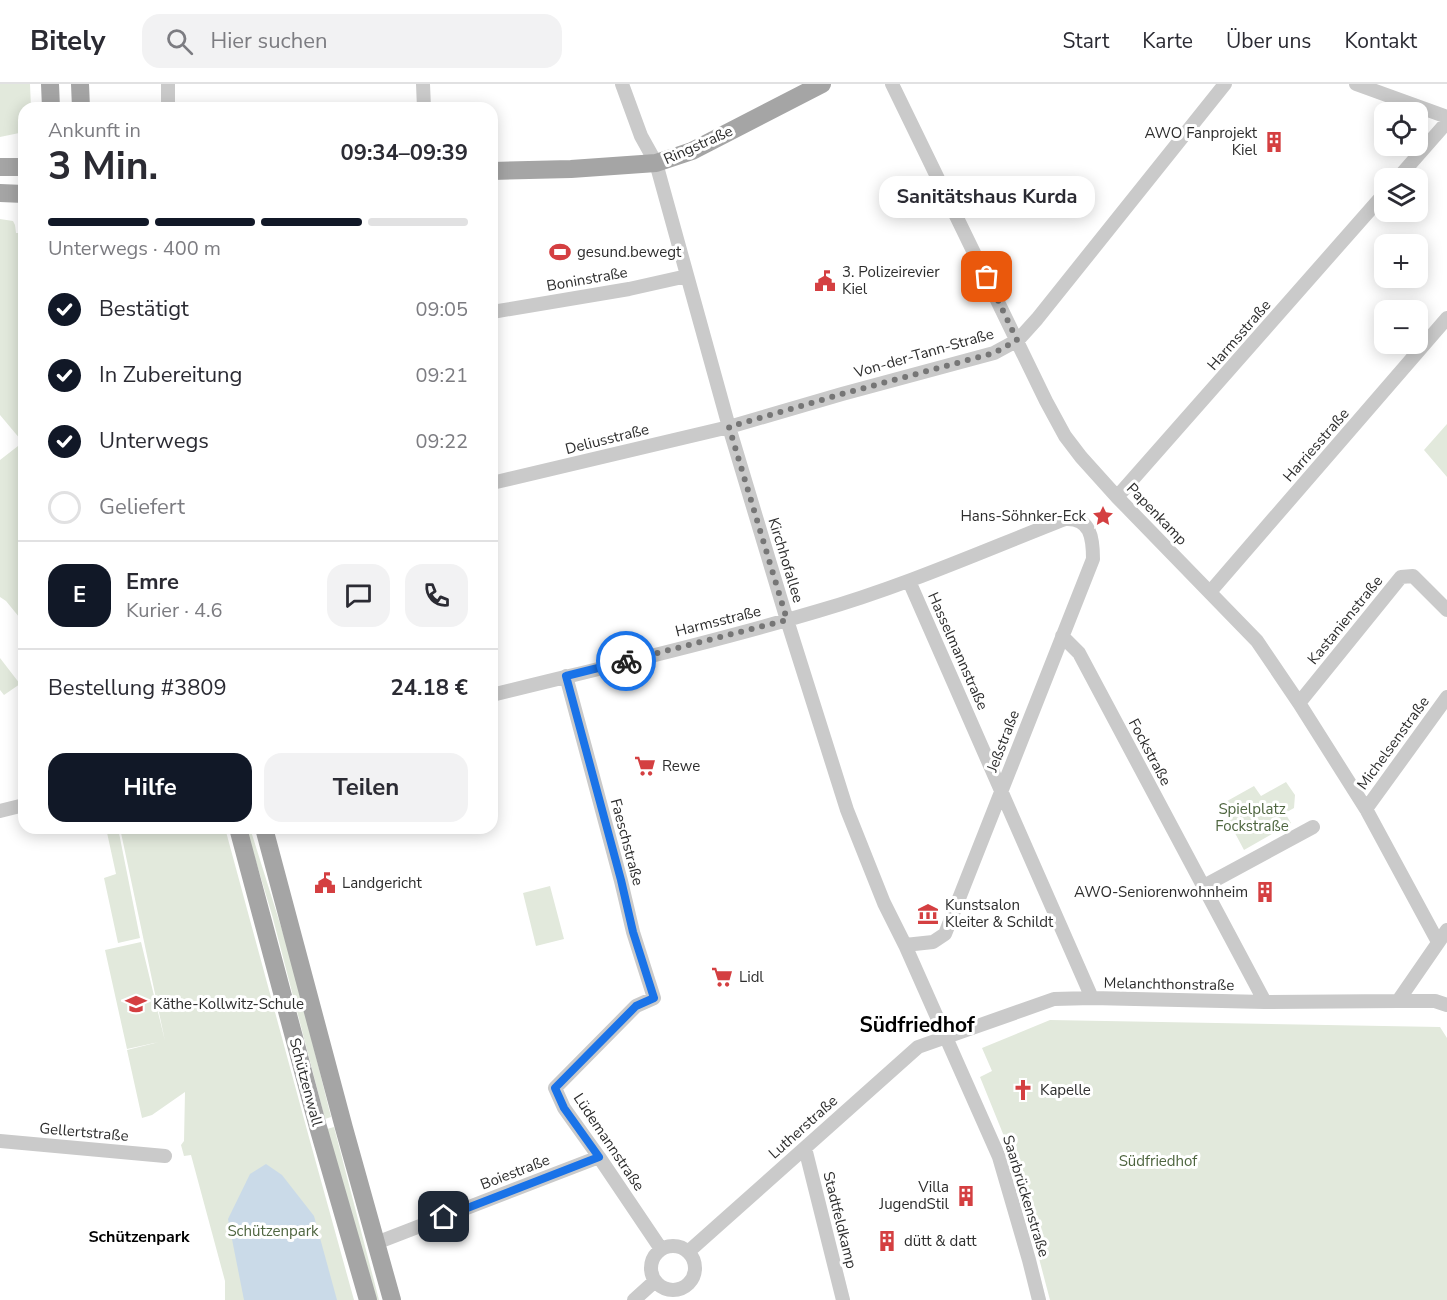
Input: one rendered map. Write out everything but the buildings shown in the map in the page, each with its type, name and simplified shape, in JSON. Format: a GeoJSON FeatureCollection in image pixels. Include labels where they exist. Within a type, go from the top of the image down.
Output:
{"type":"FeatureCollection","features":[{"type":"Feature","properties":{"kind":"main road"},"geometry":{"type":"LineString","coordinates":[[50,84],[51,102]]}},
{"type":"Feature","properties":{"kind":"main road"},"geometry":{"type":"LineString","coordinates":[[81,84],[81,102]]}},
{"type":"Feature","properties":{"kind":"main road","name":"Ringstraße"},"geometry":{"type":"LineString","coordinates":[[498,171],[571,170],[656,163],[702,146],[822,84]]}},
{"type":"Feature","properties":{"kind":"main road"},"geometry":{"type":"LineString","coordinates":[[0,166],[18,167]]}},
{"type":"Feature","properties":{"kind":"main road"},"geometry":{"type":"LineString","coordinates":[[0,193],[18,194]]}},
{"type":"Feature","properties":{"kind":"main road","name":"Schützenwall"},"geometry":{"type":"LineString","coordinates":[[240,834],[318,1127],[368,1300]]}},
{"type":"Feature","properties":{"kind":"main road","name":"Schützenwall"},"geometry":{"type":"LineString","coordinates":[[266,834],[392,1300]]}},
{"type":"Feature","properties":{"kind":"street"},"geometry":{"type":"LineString","coordinates":[[168,84],[168,102]]}},
{"type":"Feature","properties":{"kind":"street"},"geometry":{"type":"LineString","coordinates":[[423,84],[424,102]]}},
{"type":"Feature","properties":{"kind":"street","name":"Kirchhofallee"},"geometry":{"type":"LineString","coordinates":[[622,84],[641,136],[656,163],[729,427],[847,810],[880,892],[946,1037]]}},
{"type":"Feature","properties":{"kind":"street","name":"Papenkamp"},"geometry":{"type":"LineString","coordinates":[[892,84],[1065,436],[1117,497],[1257,641],[1366,809],[1438,942]]}},
{"type":"Feature","properties":{"kind":"street","name":"Von-der-Tann-Straße"},"geometry":{"type":"LineString","coordinates":[[729,427],[994,353],[1017,340],[1037,319],[1226,84]]}},
{"type":"Feature","properties":{"kind":"street"},"geometry":{"type":"LineString","coordinates":[[1356,84],[1447,117]]}},
{"type":"Feature","properties":{"kind":"street"},"geometry":{"type":"LineString","coordinates":[[1407,168],[1447,122]]}},
{"type":"Feature","properties":{"kind":"street","name":"Harmsstraße"},"geometry":{"type":"LineString","coordinates":[[1117,497],[1374,205]]}},
{"type":"Feature","properties":{"kind":"street","name":"Boninstraße"},"geometry":{"type":"LineString","coordinates":[[498,311],[630,290],[687,276]]}},
{"type":"Feature","properties":{"kind":"street","name":"Harriesstraße"},"geometry":{"type":"LineString","coordinates":[[1210,592],[1447,318]]}},
{"type":"Feature","properties":{"kind":"street","name":"Deliusstraße"},"geometry":{"type":"LineString","coordinates":[[498,482],[729,427]]}},
{"type":"Feature","properties":{"kind":"street","name":"Harmsstraße"},"geometry":{"type":"LineString","coordinates":[[498,693],[819,611],[909,581],[1065,519],[1072,518],[1082,522]]}},
{"type":"Feature","properties":{"kind":"street","name":"Jeßstraße"},"geometry":{"type":"LineString","coordinates":[[905,945],[933,942],[945,934],[1093,559],[1093,539],[1090,531],[1082,522]]}},
{"type":"Feature","properties":{"kind":"street","name":"Kastanienstraße"},"geometry":{"type":"LineString","coordinates":[[1299,703],[1401,577],[1413,576],[1447,610]]}},
{"type":"Feature","properties":{"kind":"street","name":"Hasselmannstraße"},"geometry":{"type":"LineString","coordinates":[[909,581],[1092,998]]}},
{"type":"Feature","properties":{"kind":"street","name":"Fockstraße"},"geometry":{"type":"LineString","coordinates":[[1062,636],[1079,653],[1265,1002]]}},
{"type":"Feature","properties":{"kind":"street","name":"Faeschstraße"},"geometry":{"type":"LineString","coordinates":[[566,676],[633,932],[654,998],[636,1006]]}},
{"type":"Feature","properties":{"kind":"street","name":"Michelsenstraße"},"geometry":{"type":"LineString","coordinates":[[1366,809],[1447,697]]}},
{"type":"Feature","properties":{"kind":"street"},"geometry":{"type":"LineString","coordinates":[[0,810],[18,806]]}},
{"type":"Feature","properties":{"kind":"street"},"geometry":{"type":"LineString","coordinates":[[1204,886],[1313,827]]}},
{"type":"Feature","properties":{"kind":"street"},"geometry":{"type":"LineString","coordinates":[[1398,1001],[1447,930]]}},
{"type":"Feature","properties":{"kind":"street","name":"Melanchthonstraße"},"geometry":{"type":"LineString","coordinates":[[946,1037],[1054,999],[1265,1002],[1435,1001],[1447,1005]]}},
{"type":"Feature","properties":{"kind":"street","name":"Lüdemannstraße"},"geometry":{"type":"LineString","coordinates":[[636,1006],[555,1088],[564,1108],[661,1249]]}},
{"type":"Feature","properties":{"kind":"street","name":"Lutherstraße"},"geometry":{"type":"LineString","coordinates":[[688,1252],[918,1047],[946,1037]]}},
{"type":"Feature","properties":{"kind":"street","name":"Saarbrückenstraße"},"geometry":{"type":"LineString","coordinates":[[946,1037],[999,1157],[1039,1300]]}},
{"type":"Feature","properties":{"kind":"street","name":"Gellertstraße"},"geometry":{"type":"LineString","coordinates":[[0,1140],[165,1156]]}},
{"type":"Feature","properties":{"kind":"street","name":"Stadtfeldkamp"},"geometry":{"type":"LineString","coordinates":[[805,1148],[843,1300]]}},
{"type":"Feature","properties":{"kind":"street","name":"Boiestraße"},"geometry":{"type":"LineString","coordinates":[[376,1243],[599,1157]]}},
{"type":"Feature","properties":{"kind":"street"},"geometry":{"type":"LineString","coordinates":[[668,1246],[682,1248],[688,1252],[695,1268],[693,1276],[689,1283],[675,1295],[655,1281],[650,1269],[652,1262],[655,1254],[668,1246]]}},
{"type":"Feature","properties":{"kind":"street"},"geometry":{"type":"LineString","coordinates":[[634,1300],[655,1281]]}},
{"type":"Feature","properties":{"kind":"green space"},"geometry":{"type":"Polygon","coordinates":[[[0,84],[30,84],[31,102],[18,102],[18,133],[0,137],[0,84]]]}},
{"type":"Feature","properties":{"kind":"green space"},"geometry":{"type":"Polygon","coordinates":[[[0,219],[13,221],[16,233],[18,233],[18,436],[0,415],[0,219]]]}},
{"type":"Feature","properties":{"kind":"green space"},"geometry":{"type":"Polygon","coordinates":[[[1447,424],[1447,477],[1424,450],[1447,424]]]}},
{"type":"Feature","properties":{"kind":"green space"},"geometry":{"type":"Polygon","coordinates":[[[18,446],[18,616],[0,597],[0,460],[18,446]]]}},
{"type":"Feature","properties":{"kind":"green space"},"geometry":{"type":"Polygon","coordinates":[[[0,658],[18,681],[18,685],[4,695],[0,690],[0,658]]]}},
{"type":"Feature","properties":{"kind":"green space","name":"Spielplatz Fockstraße"},"geometry":{"type":"Polygon","coordinates":[[[1286,782],[1295,795],[1294,808],[1285,813],[1291,823],[1244,850],[1220,805],[1254,786],[1261,796],[1286,782]]]}},
{"type":"Feature","properties":{"kind":"green space"},"geometry":{"type":"Polygon","coordinates":[[[107,834],[119,834],[140,938],[118,943],[104,878],[116,874],[107,834]]]}},
{"type":"Feature","properties":{"kind":"green space","name":"Schützenpark"},"geometry":{"type":"Polygon","coordinates":[[[121,834],[227,834],[354,1300],[225,1300],[225,1281],[191,1155],[184,1156],[181,1145],[184,1141],[185,1092],[152,1115],[142,1118],[127,1050],[159,1042],[127,1049],[105,950],[141,942],[165,1041],[121,834]]]}},
{"type":"Feature","properties":{"kind":"green space"},"geometry":{"type":"Polygon","coordinates":[[[248,834],[252,834],[293,965],[331,1117],[325,1119],[272,915],[248,834]]]}},
{"type":"Feature","properties":{"kind":"green space"},"geometry":{"type":"Polygon","coordinates":[[[550,886],[564,939],[536,946],[523,893],[550,886]]]}},
{"type":"Feature","properties":{"kind":"green space","name":"Südfriedhof"},"geometry":{"type":"Polygon","coordinates":[[[1050,1020],[1440,1027],[1447,1038],[1447,1300],[1050,1300],[1012,1156],[980,1077],[992,1071],[982,1048],[1050,1020]]]}},
{"type":"Feature","properties":{"kind":"green space"},"geometry":{"type":"Polygon","coordinates":[[[334,1127],[379,1300],[373,1300],[327,1129],[334,1127]]]}},
{"type":"Feature","properties":{"kind":"water"},"geometry":{"type":"Polygon","coordinates":[[[266,1164],[282,1175],[314,1216],[337,1300],[244,1300],[228,1219],[250,1174],[266,1164]]]}},
{"type":"Feature","properties":{"kind":"way so far"},"geometry":{"type":"LineString","coordinates":[[626,661],[787,620],[729,427],[994,353],[1017,340],[987,277]]}},
{"type":"Feature","properties":{"kind":"place","name":"AWO Fanprojekt Kiel"},"geometry":{"type":"Point","coordinates":[1274,142]}},
{"type":"Feature","properties":{"kind":"place","name":"gesund.bewegt"},"geometry":{"type":"Point","coordinates":[560,252]}},
{"type":"Feature","properties":{"kind":"place","name":"Sanitätshaus Kurda"},"geometry":{"type":"Point","coordinates":[987,277]}},
{"type":"Feature","properties":{"kind":"place","name":"3. Polizeirevier Kiel"},"geometry":{"type":"Point","coordinates":[825,281]}},
{"type":"Feature","properties":{"kind":"place","name":"Hans-Söhnker-Eck"},"geometry":{"type":"Point","coordinates":[1103,516]}},
{"type":"Feature","properties":{"kind":"place","name":"Rewe"},"geometry":{"type":"Point","coordinates":[645,766]}},
{"type":"Feature","properties":{"kind":"place","name":"Landgericht"},"geometry":{"type":"Point","coordinates":[325,883]}},
{"type":"Feature","properties":{"kind":"place","name":"AWO-Seniorenwohnheim"},"geometry":{"type":"Point","coordinates":[1265,892]}},
{"type":"Feature","properties":{"kind":"place","name":"Kunstsalon Kleiter & Schildt"},"geometry":{"type":"Point","coordinates":[928,914]}},
{"type":"Feature","properties":{"kind":"place","name":"Lidl"},"geometry":{"type":"Point","coordinates":[722,977]}},
{"type":"Feature","properties":{"kind":"place","name":"Käthe-Kollwitz-Schule"},"geometry":{"type":"Point","coordinates":[136,1004]}},
{"type":"Feature","properties":{"kind":"place","name":"Kapelle"},"geometry":{"type":"Point","coordinates":[1023,1090]}},
{"type":"Feature","properties":{"kind":"place","name":"Villa JugendStil"},"geometry":{"type":"Point","coordinates":[966,1196]}},
{"type":"Feature","properties":{"kind":"place","name":"dütt & datt"},"geometry":{"type":"Point","coordinates":[887,1241]}},
{"type":"Feature","properties":{"kind":"district","name":"Südfriedhof"},"geometry":{"type":"Point","coordinates":[917,1025]}},
{"type":"Feature","properties":{"kind":"district","name":"Schützenpark"},"geometry":{"type":"Point","coordinates":[139,1237]}},
{"type":"Feature","properties":{"kind":"route"},"geometry":{"type":"LineString","coordinates":[[444,1217],[599,1157],[564,1108],[555,1088],[636,1006],[654,998],[633,932],[566,676],[626,661]]}}]}
